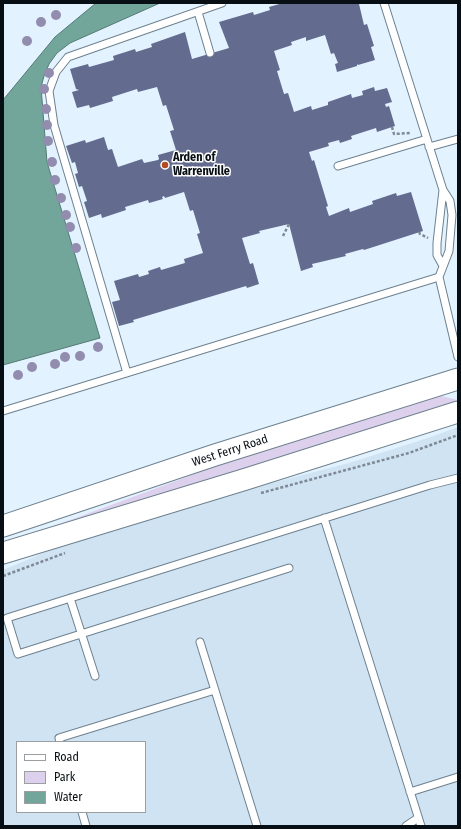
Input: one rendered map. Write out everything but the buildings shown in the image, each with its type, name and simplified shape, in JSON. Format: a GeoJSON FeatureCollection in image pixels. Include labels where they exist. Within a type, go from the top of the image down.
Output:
{"type":"FeatureCollection","features":[{"type":"Feature","properties":{"kind":"main road","name":"West Ferry Road"},"geometry":{"type":"LineString","coordinates":[[3,526],[215,455],[458,379]]}},
{"type":"Feature","properties":{"kind":"main road"},"geometry":{"type":"LineString","coordinates":[[3,553],[243,480],[458,412]]}},
{"type":"Feature","properties":{"kind":"lane"},"geometry":{"type":"LineString","coordinates":[[126,373],[54,125],[49,91],[56,72],[68,57],[222,3]]}},
{"type":"Feature","properties":{"kind":"lane"},"geometry":{"type":"LineString","coordinates":[[384,3],[443,190],[450,201],[452,215],[449,252],[442,264],[439,277],[458,357]]}},
{"type":"Feature","properties":{"kind":"lane"},"geometry":{"type":"LineString","coordinates":[[198,12],[210,53]]}},
{"type":"Feature","properties":{"kind":"lane"},"geometry":{"type":"LineString","coordinates":[[338,166],[427,139]]}},
{"type":"Feature","properties":{"kind":"lane"},"geometry":{"type":"LineString","coordinates":[[429,147],[458,139]]}},
{"type":"Feature","properties":{"kind":"lane"},"geometry":{"type":"LineString","coordinates":[[442,264],[437,254],[437,243],[443,190]]}},
{"type":"Feature","properties":{"kind":"lane"},"geometry":{"type":"LineString","coordinates":[[3,411],[439,277]]}},
{"type":"Feature","properties":{"kind":"lane"},"geometry":{"type":"LineString","coordinates":[[289,568],[18,654],[8,618],[324,518],[453,478],[458,478]]}},
{"type":"Feature","properties":{"kind":"lane"},"geometry":{"type":"LineString","coordinates":[[324,518],[421,826]]}},
{"type":"Feature","properties":{"kind":"lane"},"geometry":{"type":"LineString","coordinates":[[70,598],[94,676]]}},
{"type":"Feature","properties":{"kind":"lane"},"geometry":{"type":"LineString","coordinates":[[200,642],[258,826]]}},
{"type":"Feature","properties":{"kind":"lane"},"geometry":{"type":"LineString","coordinates":[[60,741],[59,738],[215,690]]}},
{"type":"Feature","properties":{"kind":"lane"},"geometry":{"type":"LineString","coordinates":[[410,792],[458,777]]}},
{"type":"Feature","properties":{"kind":"lane"},"geometry":{"type":"LineString","coordinates":[[82,813],[86,826]]}},
{"type":"Feature","properties":{"kind":"lane"},"geometry":{"type":"LineString","coordinates":[[406,826],[418,818]]}},
{"type":"Feature","properties":{"kind":"path"},"geometry":{"type":"LineString","coordinates":[[392,127],[394,134],[415,133]]}},
{"type":"Feature","properties":{"kind":"path"},"geometry":{"type":"LineString","coordinates":[[283,236],[289,224]]}},
{"type":"Feature","properties":{"kind":"path"},"geometry":{"type":"LineString","coordinates":[[419,232],[428,238]]}},
{"type":"Feature","properties":{"kind":"path"},"geometry":{"type":"LineString","coordinates":[[254,495],[409,454],[458,435]]}},
{"type":"Feature","properties":{"kind":"path"},"geometry":{"type":"LineString","coordinates":[[3,576],[70,551]]}},
{"type":"Feature","properties":{"kind":"shaded area"},"geometry":{"type":"Polygon","coordinates":[[[458,427],[458,826],[3,826],[3,570],[70,542],[237,492],[349,463],[458,427]]]}},
{"type":"Feature","properties":{"kind":"green space"},"geometry":{"type":"Polygon","coordinates":[[[437,395],[458,400],[458,404],[55,529],[54,526],[260,450],[437,395]]]}},
{"type":"Feature","properties":{"kind":"water"},"geometry":{"type":"Polygon","coordinates":[[[96,3],[160,3],[70,43],[57,53],[49,64],[41,87],[47,162],[100,338],[3,365],[3,100],[55,37],[96,3]]]}},
{"type":"Feature","properties":{"kind":"place","name":"Arden of Warrenville"},"geometry":{"type":"Point","coordinates":[165,165]}}]}
